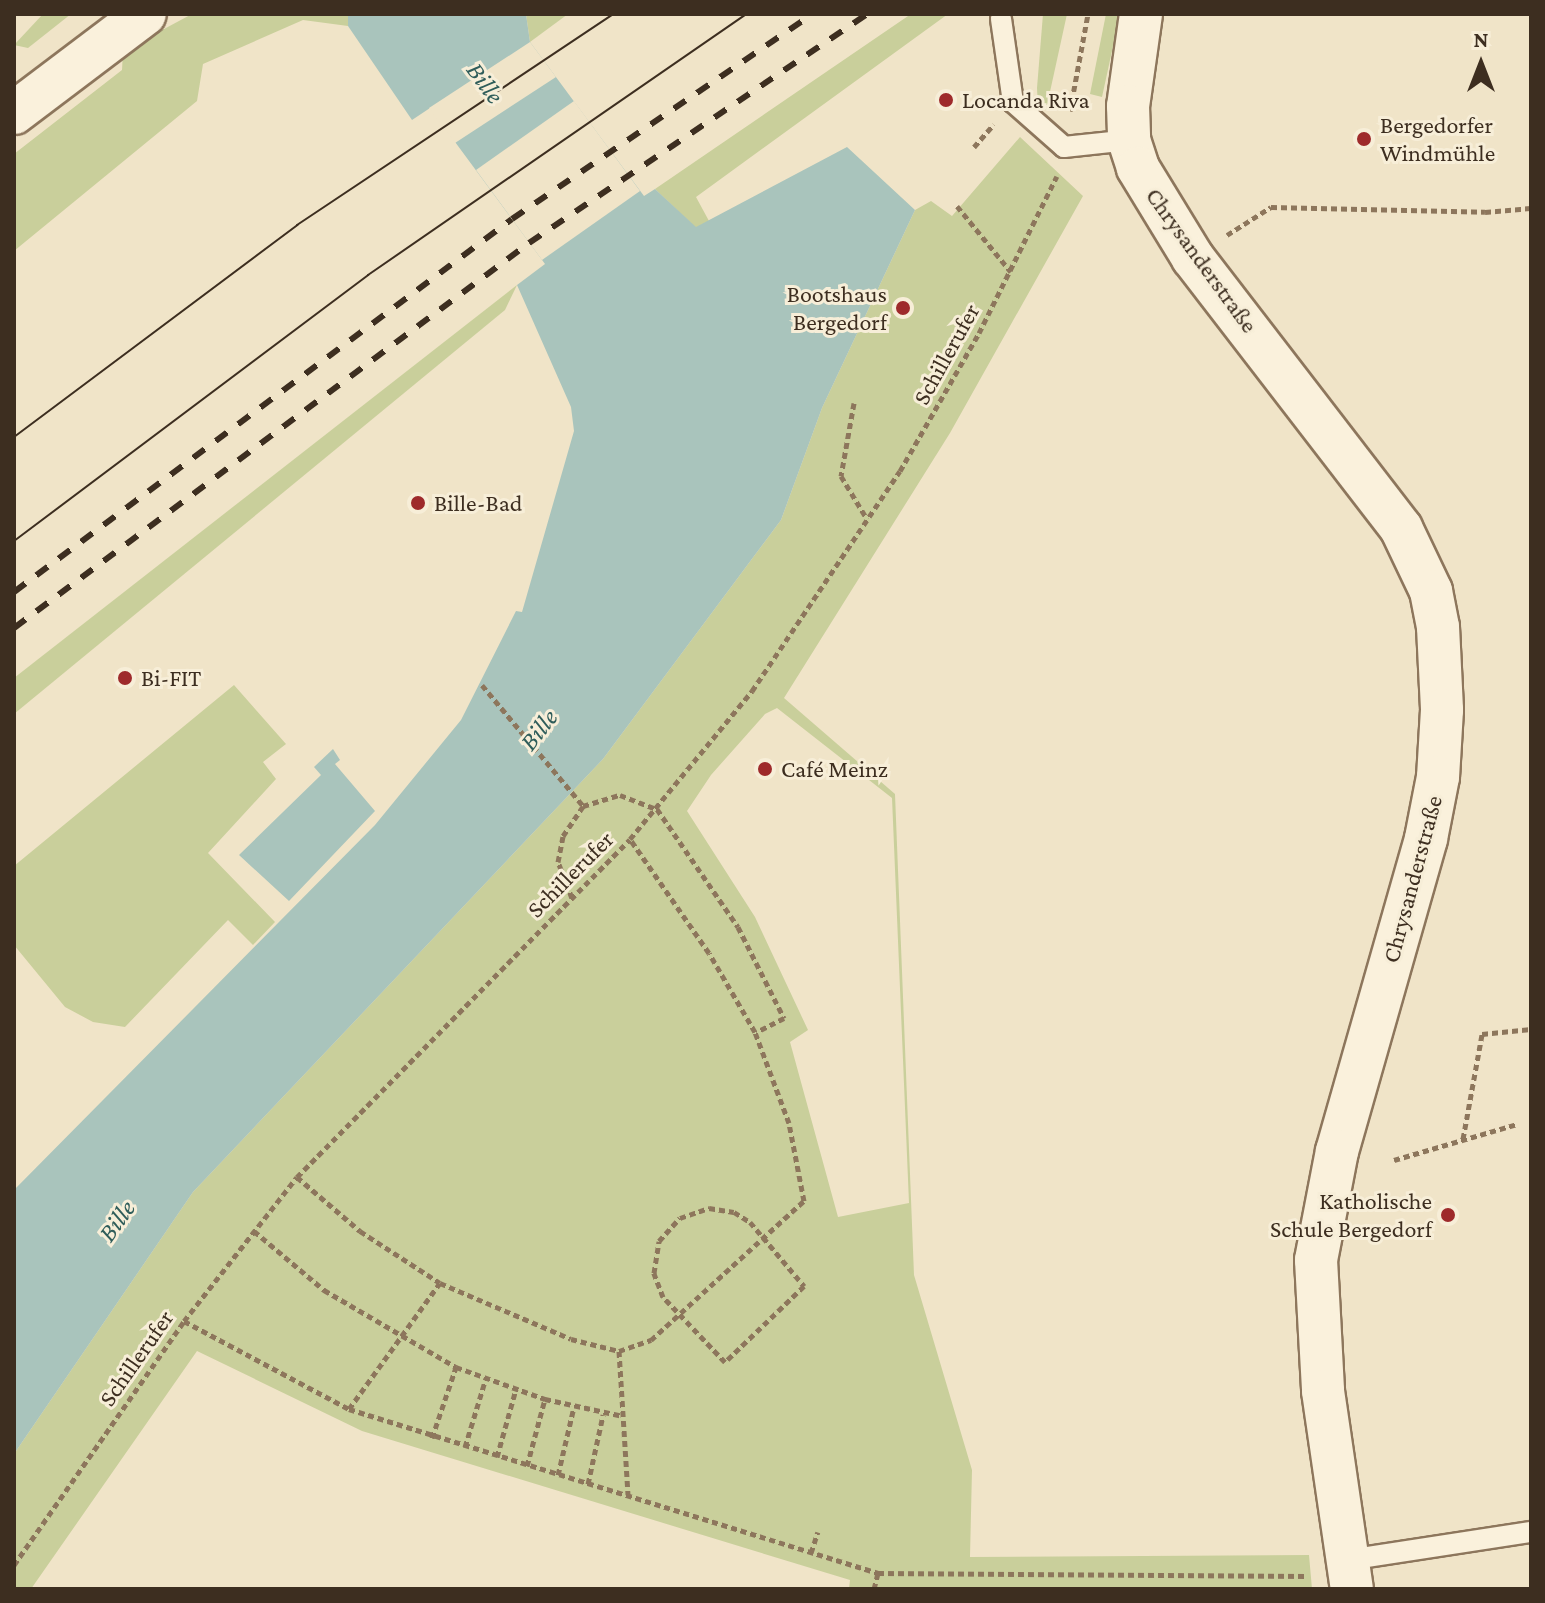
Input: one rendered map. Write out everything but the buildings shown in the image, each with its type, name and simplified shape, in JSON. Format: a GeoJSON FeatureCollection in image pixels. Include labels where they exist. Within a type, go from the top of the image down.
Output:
{"type":"FeatureCollection","features":[{"type":"Feature","properties":{"kind":"street"},"geometry":{"type":"LineString","coordinates":[[14,113],[145,14]]}},
{"type":"Feature","properties":{"kind":"street","name":"Chrysanderstraße"},"geometry":{"type":"LineString","coordinates":[[1141,14],[1131,63],[1129,140],[1153,198],[1193,258],[1401,528],[1431,591],[1438,627],[1442,710],[1438,777],[1426,839],[1337,1151],[1316,1260],[1323,1391],[1350,1575]]}},
{"type":"Feature","properties":{"kind":"lane"},"geometry":{"type":"LineString","coordinates":[[1001,19],[1013,102],[1064,147],[1129,140]]}},
{"type":"Feature","properties":{"kind":"lane"},"geometry":{"type":"LineString","coordinates":[[1350,1575],[1531,1532]]}},
{"type":"Feature","properties":{"kind":"path","name":"Schillerufer"},"geometry":{"type":"LineString","coordinates":[[14,1565],[184,1321],[297,1177],[630,839],[752,691],[900,471],[1053,191],[1088,14]]}},
{"type":"Feature","properties":{"kind":"path"},"geometry":{"type":"LineString","coordinates":[[957,206],[1011,272]]}},
{"type":"Feature","properties":{"kind":"path"},"geometry":{"type":"LineString","coordinates":[[1223,237],[1271,207],[1485,212],[1531,208]]}},
{"type":"Feature","properties":{"kind":"path"},"geometry":{"type":"LineString","coordinates":[[854,403],[841,476],[867,519]]}},
{"type":"Feature","properties":{"kind":"path"},"geometry":{"type":"LineString","coordinates":[[482,685],[583,806]]}},
{"type":"Feature","properties":{"kind":"path"},"geometry":{"type":"LineString","coordinates":[[572,898],[558,862],[563,836],[583,806],[620,795],[657,809],[738,927],[784,1018],[755,1032]]}},
{"type":"Feature","properties":{"kind":"path"},"geometry":{"type":"LineString","coordinates":[[297,1177],[360,1231],[440,1283],[571,1339],[619,1351],[651,1340],[804,1201],[789,1123],[755,1032],[709,953],[630,839]]}},
{"type":"Feature","properties":{"kind":"path"},"geometry":{"type":"LineString","coordinates":[[1463,1139],[1482,1034],[1531,1029]]}},
{"type":"Feature","properties":{"kind":"path"},"geometry":{"type":"LineString","coordinates":[[1394,1160],[1517,1124]]}},
{"type":"Feature","properties":{"kind":"path"},"geometry":{"type":"LineString","coordinates":[[709,1208],[734,1212],[763,1238],[804,1286],[725,1362],[663,1297],[654,1273],[659,1241],[680,1218],[709,1208]]}},
{"type":"Feature","properties":{"kind":"path"},"geometry":{"type":"LineString","coordinates":[[254,1231],[324,1290],[456,1367],[545,1399],[603,1415],[623,1416]]}},
{"type":"Feature","properties":{"kind":"path"},"geometry":{"type":"LineString","coordinates":[[349,1409],[440,1283]]}},
{"type":"Feature","properties":{"kind":"path"},"geometry":{"type":"LineString","coordinates":[[184,1321],[213,1340],[349,1409],[432,1438],[878,1573],[1350,1575]]}},
{"type":"Feature","properties":{"kind":"path"},"geometry":{"type":"LineString","coordinates":[[619,1351],[628,1495]]}},
{"type":"Feature","properties":{"kind":"path"},"geometry":{"type":"LineString","coordinates":[[432,1438],[456,1367]]}},
{"type":"Feature","properties":{"kind":"path"},"geometry":{"type":"LineString","coordinates":[[465,1447],[486,1378]]}},
{"type":"Feature","properties":{"kind":"path"},"geometry":{"type":"LineString","coordinates":[[497,1457],[516,1389]]}},
{"type":"Feature","properties":{"kind":"path"},"geometry":{"type":"LineString","coordinates":[[527,1466],[545,1399]]}},
{"type":"Feature","properties":{"kind":"path"},"geometry":{"type":"LineString","coordinates":[[558,1475],[574,1407]]}},
{"type":"Feature","properties":{"kind":"path"},"geometry":{"type":"LineString","coordinates":[[588,1484],[603,1415]]}},
{"type":"Feature","properties":{"kind":"path"},"geometry":{"type":"LineString","coordinates":[[811,1553],[818,1532]]}},
{"type":"Feature","properties":{"kind":"path"},"geometry":{"type":"LineString","coordinates":[[874,1589],[878,1573]]}},
{"type":"Feature","properties":{"kind":"green space"},"geometry":{"type":"Polygon","coordinates":[[[43,14],[71,14],[28,48],[14,45],[43,14]]]}},
{"type":"Feature","properties":{"kind":"green space"},"geometry":{"type":"Polygon","coordinates":[[[192,14],[348,14],[348,26],[303,20],[203,64],[197,101],[14,251],[14,154],[122,70],[123,51],[192,14]]]}},
{"type":"Feature","properties":{"kind":"green space"},"geometry":{"type":"Polygon","coordinates":[[[526,14],[568,14],[530,42],[526,14]]]}},
{"type":"Feature","properties":{"kind":"green space"},"geometry":{"type":"Polygon","coordinates":[[[911,14],[948,14],[696,197],[709,221],[696,228],[655,189],[911,14]]]}},
{"type":"Feature","properties":{"kind":"green space"},"geometry":{"type":"Polygon","coordinates":[[[1043,14],[1067,14],[1046,110],[1038,108],[1037,88],[1043,14]]]}},
{"type":"Feature","properties":{"kind":"green space"},"geometry":{"type":"Polygon","coordinates":[[[1106,14],[1120,14],[1102,97],[1090,94],[1106,14]]]}},
{"type":"Feature","properties":{"kind":"green space"},"geometry":{"type":"Polygon","coordinates":[[[1020,137],[1083,196],[950,433],[784,698],[895,794],[914,1275],[972,1470],[970,1557],[1309,1555],[1312,1589],[849,1589],[850,1580],[362,1431],[197,1351],[31,1589],[14,1589],[14,1454],[193,1192],[603,759],[781,520],[822,408],[915,210],[931,201],[952,216],[1020,137]],[[777,708],[765,714],[711,775],[687,811],[755,917],[808,1030],[790,1042],[838,1217],[909,1203],[892,798],[777,708]]]}},
{"type":"Feature","properties":{"kind":"green space"},"geometry":{"type":"Polygon","coordinates":[[[517,285],[505,310],[14,714],[14,678],[517,285]]]}},
{"type":"Feature","properties":{"kind":"green space"},"geometry":{"type":"Polygon","coordinates":[[[234,685],[286,744],[263,762],[276,779],[208,853],[275,922],[253,945],[228,920],[125,1027],[93,1022],[65,1007],[14,945],[14,866],[234,685]]]}},
{"type":"Feature","properties":{"kind":"water","name":"Bille"},"geometry":{"type":"Polygon","coordinates":[[[348,14],[526,14],[530,42],[644,196],[655,189],[696,227],[847,147],[915,210],[822,408],[781,520],[603,759],[193,1192],[14,1454],[14,1190],[375,825],[461,720],[516,611],[522,612],[574,431],[571,407],[517,285],[545,264],[430,108],[412,120],[348,26],[348,14]]]}},
{"type":"Feature","properties":{"kind":"water"},"geometry":{"type":"Polygon","coordinates":[[[333,749],[340,760],[335,764],[375,811],[289,901],[239,855],[321,775],[314,767],[333,749]]]}},
{"type":"Feature","properties":{"kind":"pier"},"geometry":{"type":"Polygon","coordinates":[[[530,42],[556,77],[455,143],[429,108],[530,42]]]}},
{"type":"Feature","properties":{"kind":"pier"},"geometry":{"type":"Polygon","coordinates":[[[574,101],[640,191],[542,260],[476,170],[574,101]]]}},
{"type":"Feature","properties":{"kind":"tram line"},"geometry":{"type":"LineString","coordinates":[[14,437],[297,225],[613,14]]}},
{"type":"Feature","properties":{"kind":"tram line"},"geometry":{"type":"LineString","coordinates":[[14,541],[368,275],[746,14]]}},
{"type":"Feature","properties":{"kind":"railway"},"geometry":{"type":"LineString","coordinates":[[14,592],[512,219],[812,14]]}},
{"type":"Feature","properties":{"kind":"railway"},"geometry":{"type":"LineString","coordinates":[[14,628],[529,243],[867,14]]}},
{"type":"Feature","properties":{"kind":"place","name":"Locanda Riva"},"geometry":{"type":"Point","coordinates":[946,100]}},
{"type":"Feature","properties":{"kind":"place","name":"Bergedorfer Windmühle"},"geometry":{"type":"Point","coordinates":[1364,139]}},
{"type":"Feature","properties":{"kind":"place","name":"Bootshaus Bergedorf"},"geometry":{"type":"Point","coordinates":[903,308]}},
{"type":"Feature","properties":{"kind":"place","name":"Bille-Bad"},"geometry":{"type":"Point","coordinates":[418,503]}},
{"type":"Feature","properties":{"kind":"place","name":"Bi-FIT"},"geometry":{"type":"Point","coordinates":[125,678]}},
{"type":"Feature","properties":{"kind":"place","name":"Café Meinz"},"geometry":{"type":"Point","coordinates":[765,769]}},
{"type":"Feature","properties":{"kind":"place","name":"Katholische Schule Bergedorf"},"geometry":{"type":"Point","coordinates":[1448,1215]}}]}
